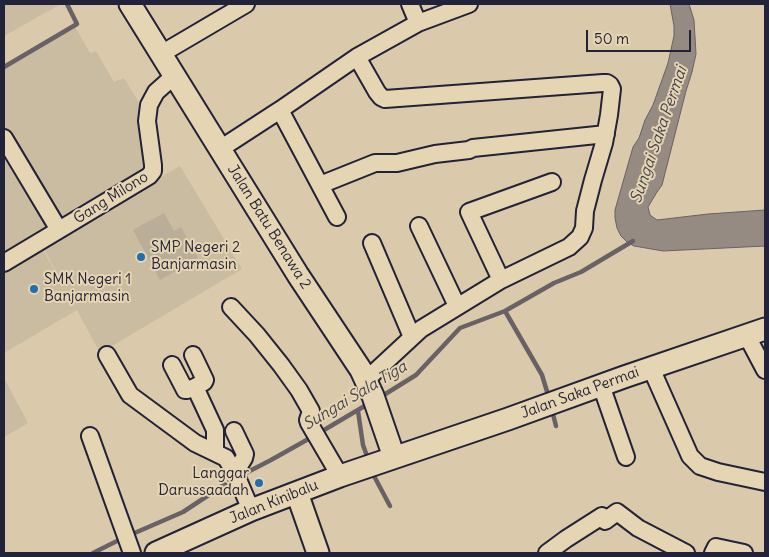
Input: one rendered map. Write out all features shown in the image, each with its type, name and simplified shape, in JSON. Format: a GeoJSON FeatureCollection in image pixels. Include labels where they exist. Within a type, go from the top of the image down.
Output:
{"type":"FeatureCollection","features":[{"type":"Feature","properties":{"kind":"street","name":"Jalan Batu Benawa 2"},"geometry":{"type":"LineString","coordinates":[[130,4],[298,275],[362,370],[372,394],[378,462]]}},
{"type":"Feature","properties":{"kind":"street"},"geometry":{"type":"LineString","coordinates":[[161,54],[246,4]]}},
{"type":"Feature","properties":{"kind":"street"},"geometry":{"type":"LineString","coordinates":[[410,4],[418,23]]}},
{"type":"Feature","properties":{"kind":"street"},"geometry":{"type":"LineString","coordinates":[[220,149],[357,57],[418,23],[469,4]]}},
{"type":"Feature","properties":{"kind":"street"},"geometry":{"type":"LineString","coordinates":[[357,57],[377,92],[381,97],[385,98],[607,83],[610,85],[612,92],[606,134],[586,211],[584,228],[580,237],[569,247],[501,280],[421,329],[412,337],[372,394]]}},
{"type":"Feature","properties":{"kind":"street","name":"Gang Milono"},"geometry":{"type":"LineString","coordinates":[[4,263],[149,176],[153,165],[147,121],[149,105],[156,92],[174,76]]}},
{"type":"Feature","properties":{"kind":"street"},"geometry":{"type":"LineString","coordinates":[[280,110],[337,217]]}},
{"type":"Feature","properties":{"kind":"street"},"geometry":{"type":"LineString","coordinates":[[320,185],[375,163],[397,163],[434,154],[470,150],[473,148],[606,134]]}},
{"type":"Feature","properties":{"kind":"street"},"geometry":{"type":"LineString","coordinates":[[4,138],[59,230]]}},
{"type":"Feature","properties":{"kind":"street"},"geometry":{"type":"LineString","coordinates":[[501,280],[469,212],[552,182]]}},
{"type":"Feature","properties":{"kind":"street"},"geometry":{"type":"LineString","coordinates":[[420,226],[457,306]]}},
{"type":"Feature","properties":{"kind":"street"},"geometry":{"type":"LineString","coordinates":[[372,242],[412,337]]}},
{"type":"Feature","properties":{"kind":"street"},"geometry":{"type":"LineString","coordinates":[[231,308],[257,335],[299,390],[311,411],[308,420],[340,476]]}},
{"type":"Feature","properties":{"kind":"street"},"geometry":{"type":"LineString","coordinates":[[756,332],[765,370]]}},
{"type":"Feature","properties":{"kind":"street","name":"Jalan Saka Permai"},"geometry":{"type":"LineString","coordinates":[[378,462],[508,419],[602,384],[756,332]]}},
{"type":"Feature","properties":{"kind":"street"},"geometry":{"type":"LineString","coordinates":[[107,355],[130,395],[195,443],[226,458],[238,479],[251,510]]}},
{"type":"Feature","properties":{"kind":"street"},"geometry":{"type":"LineString","coordinates":[[172,365],[185,390],[195,387],[205,380],[193,355]]}},
{"type":"Feature","properties":{"kind":"street"},"geometry":{"type":"LineString","coordinates":[[651,368],[690,456],[700,466],[718,472],[765,482]]}},
{"type":"Feature","properties":{"kind":"street"},"geometry":{"type":"LineString","coordinates":[[602,384],[626,457]]}},
{"type":"Feature","properties":{"kind":"street"},"geometry":{"type":"LineString","coordinates":[[195,387],[215,430],[215,452]]}},
{"type":"Feature","properties":{"kind":"street"},"geometry":{"type":"LineString","coordinates":[[234,431],[245,454],[238,479]]}},
{"type":"Feature","properties":{"kind":"street"},"geometry":{"type":"LineString","coordinates":[[90,436],[131,549]]}},
{"type":"Feature","properties":{"kind":"street","name":"Jalan Kinibalu"},"geometry":{"type":"LineString","coordinates":[[156,553],[251,510],[378,462]]}},
{"type":"Feature","properties":{"kind":"street"},"geometry":{"type":"LineString","coordinates":[[296,493],[318,553]]}},
{"type":"Feature","properties":{"kind":"street"},"geometry":{"type":"LineString","coordinates":[[547,553],[602,516],[606,521],[617,512],[638,528],[686,553]]}},
{"type":"Feature","properties":{"kind":"street"},"geometry":{"type":"LineString","coordinates":[[714,553],[716,547],[744,553]]}},
{"type":"Feature","properties":{"kind":"shaded area"},"geometry":{"type":"Polygon","coordinates":[[[4,4],[61,4],[4,36],[4,4]]]}},
{"type":"Feature","properties":{"kind":"shaded area"},"geometry":{"type":"Polygon","coordinates":[[[75,27],[90,53],[96,51],[114,82],[124,78],[144,111],[149,171],[61,226],[4,128],[4,69],[75,27]]]}},
{"type":"Feature","properties":{"kind":"shaded area"},"geometry":{"type":"Polygon","coordinates":[[[4,147],[51,229],[4,258],[4,147]]]}},
{"type":"Feature","properties":{"kind":"shaded area","name":"SMP Negeri 2 Banjarmasin"},"geometry":{"type":"Polygon","coordinates":[[[180,166],[242,269],[100,353],[77,310],[4,353],[4,267],[40,245],[61,281],[42,245],[180,166]]]}},
{"type":"Feature","properties":{"kind":"shaded area"},"geometry":{"type":"Polygon","coordinates":[[[164,213],[174,231],[181,227],[198,258],[160,280],[133,230],[164,213]]]}},
{"type":"Feature","properties":{"kind":"shaded area"},"geometry":{"type":"Polygon","coordinates":[[[4,378],[28,423],[4,437],[4,378]]]}},
{"type":"Feature","properties":{"kind":"water","name":"Sungai Saka Permai"},"geometry":{"type":"Polygon","coordinates":[[[670,4],[689,4],[694,20],[696,54],[662,185],[648,207],[650,215],[657,220],[765,210],[765,246],[663,251],[634,246],[621,236],[617,228],[615,210],[633,147],[639,138],[645,120],[653,105],[668,63],[674,36],[670,4]]]}},
{"type":"Feature","properties":{"kind":"waterway"},"geometry":{"type":"LineString","coordinates":[[4,67],[77,24],[67,4]]}},
{"type":"Feature","properties":{"kind":"waterway","name":"Sungai Sala Tiga"},"geometry":{"type":"LineString","coordinates":[[379,398],[416,375],[460,328],[505,311],[554,283],[581,272],[633,241]]}},
{"type":"Feature","properties":{"kind":"waterway"},"geometry":{"type":"LineString","coordinates":[[505,311],[542,375],[549,398]]}},
{"type":"Feature","properties":{"kind":"waterway","name":"Sungai Sala Tiga"},"geometry":{"type":"LineString","coordinates":[[319,433],[368,404]]}},
{"type":"Feature","properties":{"kind":"waterway"},"geometry":{"type":"LineString","coordinates":[[552,410],[556,426]]}},
{"type":"Feature","properties":{"kind":"waterway"},"geometry":{"type":"LineString","coordinates":[[358,411],[363,445],[368,459]]}},
{"type":"Feature","properties":{"kind":"waterway","name":"Sungai Sala Tiga"},"geometry":{"type":"LineString","coordinates":[[240,476],[312,437]]}},
{"type":"Feature","properties":{"kind":"waterway"},"geometry":{"type":"LineString","coordinates":[[372,472],[390,506]]}},
{"type":"Feature","properties":{"kind":"waterway","name":"Sungai Sala Tiga"},"geometry":{"type":"LineString","coordinates":[[130,535],[183,512],[233,479]]}},
{"type":"Feature","properties":{"kind":"waterway","name":"Sungai Sala Tiga"},"geometry":{"type":"LineString","coordinates":[[93,553],[123,538]]}},
{"type":"Feature","properties":{"kind":"place","name":"SMP Negeri 2 Banjarmasin"},"geometry":{"type":"Point","coordinates":[141,257]}},
{"type":"Feature","properties":{"kind":"place","name":"SMK Negeri 1 Banjarmasin"},"geometry":{"type":"Point","coordinates":[34,289]}},
{"type":"Feature","properties":{"kind":"place","name":"Langgar Darussaadah"},"geometry":{"type":"Point","coordinates":[259,483]}}]}
